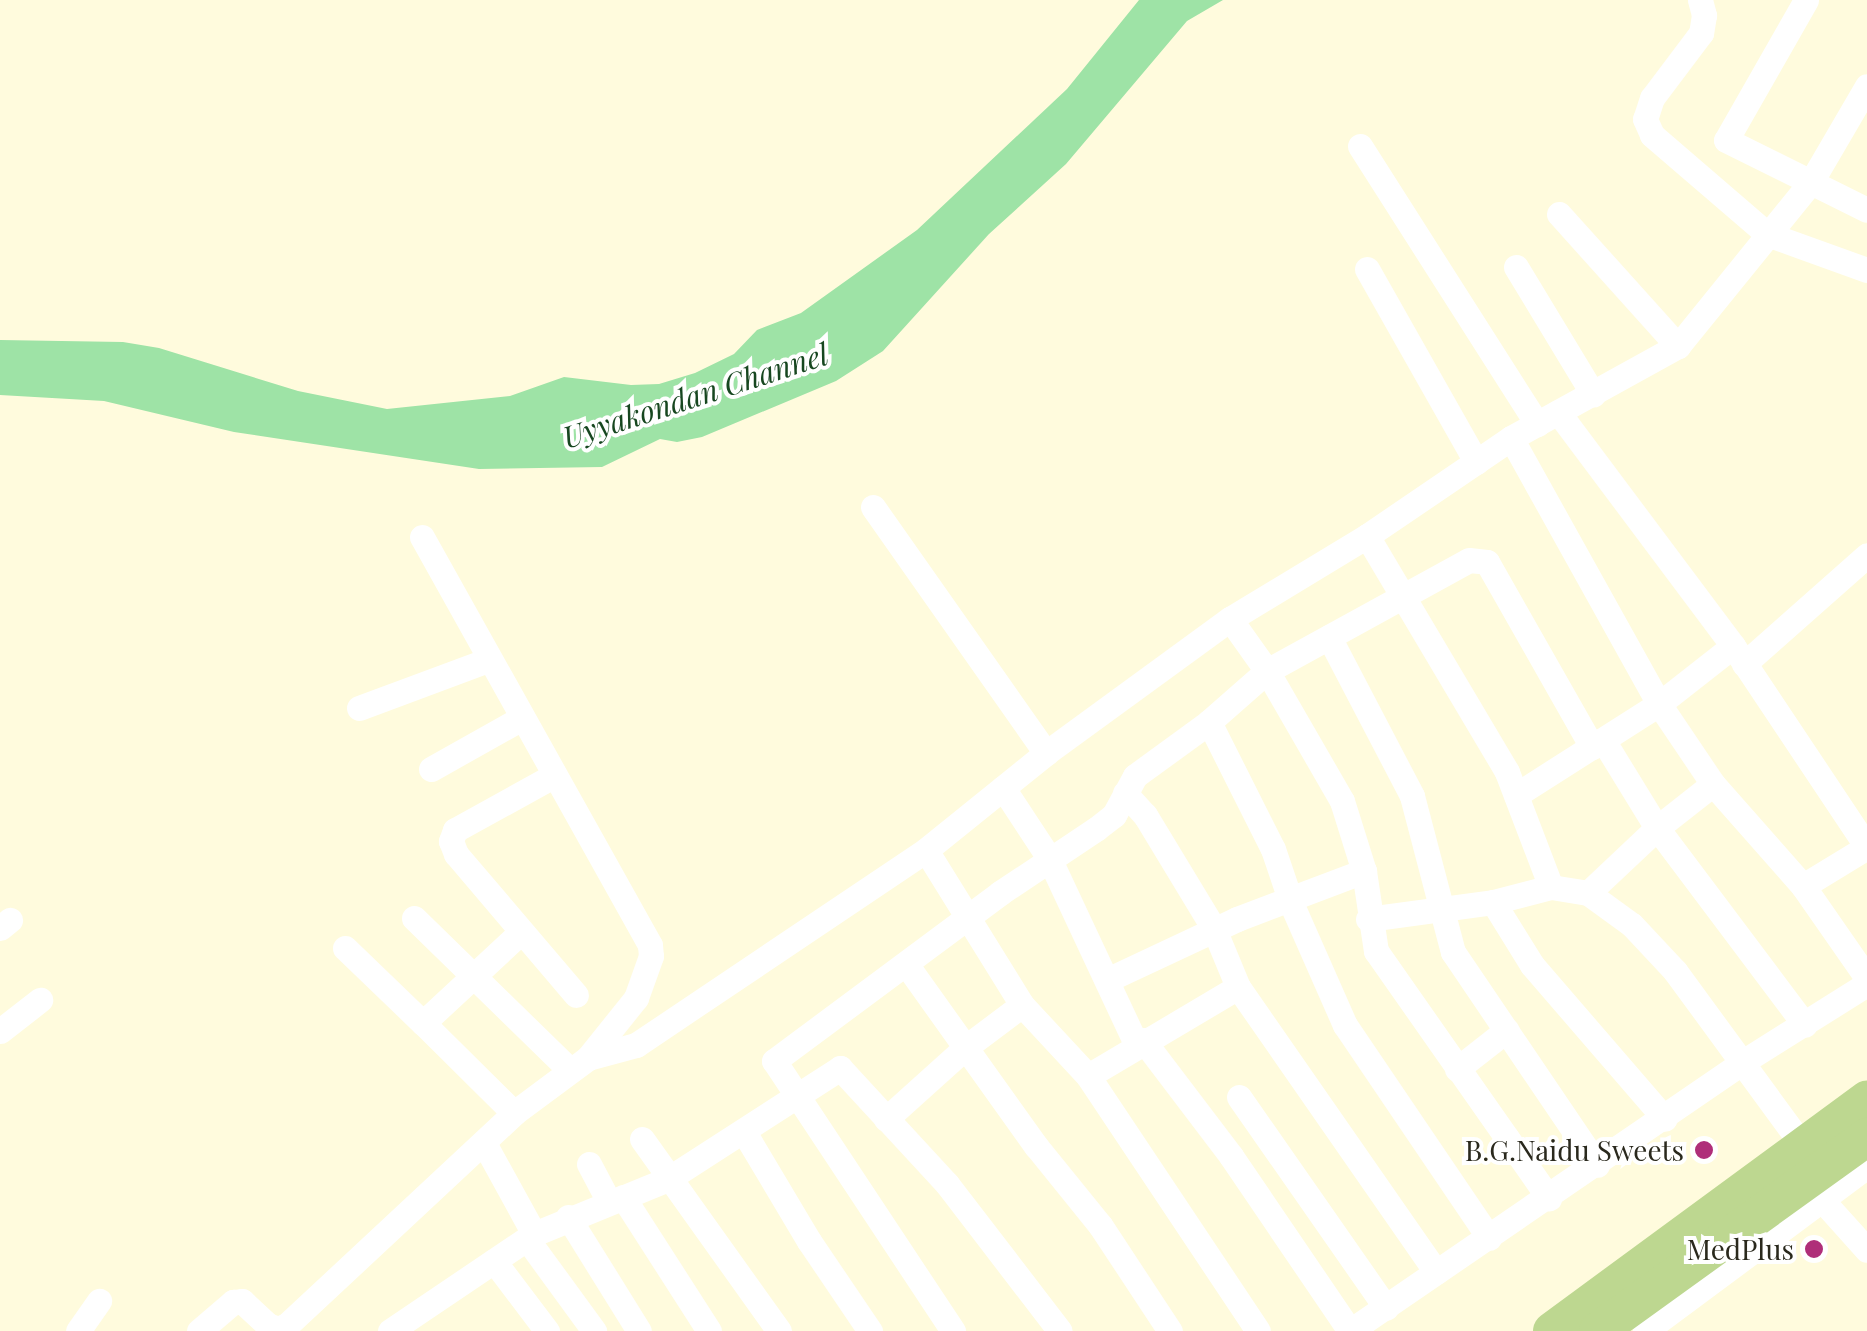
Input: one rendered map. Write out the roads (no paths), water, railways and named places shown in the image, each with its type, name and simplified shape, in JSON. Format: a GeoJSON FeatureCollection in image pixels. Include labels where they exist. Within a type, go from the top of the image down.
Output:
{"type":"FeatureCollection","features":[{"type":"Feature","properties":{"kind":"highway"},"geometry":{"type":"LineString","coordinates":[[1552,1331],[1867,1100]]}},
{"type":"Feature","properties":{"kind":"highway"},"geometry":{"type":"LineString","coordinates":[[1598,1331],[1867,1137]]}},
{"type":"Feature","properties":{"kind":"street"},"geometry":{"type":"LineString","coordinates":[[1700,0],[1704,15],[1701,34],[1652,98],[1644,119],[1652,135],[1768,234],[1867,270]]}},
{"type":"Feature","properties":{"kind":"street"},"geometry":{"type":"LineString","coordinates":[[1806,0],[1726,140],[1867,210]]}},
{"type":"Feature","properties":{"kind":"street"},"geometry":{"type":"LineString","coordinates":[[579,1064],[636,1046],[926,850],[1046,753],[1230,620],[1367,536],[1511,438],[1678,346],[1810,182],[1867,86]]}},
{"type":"Feature","properties":{"kind":"street"},"geometry":{"type":"LineString","coordinates":[[1360,146],[1548,418],[1739,655],[1867,847],[1803,886]]}},
{"type":"Feature","properties":{"kind":"street"},"geometry":{"type":"LineString","coordinates":[[1559,214],[1678,346]]}},
{"type":"Feature","properties":{"kind":"street"},"geometry":{"type":"LineString","coordinates":[[1516,267],[1593,394]]}},
{"type":"Feature","properties":{"kind":"street"},"geometry":{"type":"LineString","coordinates":[[1368,268],[1476,462]]}},
{"type":"Feature","properties":{"kind":"street"},"geometry":{"type":"LineString","coordinates":[[1365,1324],[1867,981],[1803,886],[1713,784],[1660,704],[1511,438]]}},
{"type":"Feature","properties":{"kind":"street"},"geometry":{"type":"LineString","coordinates":[[873,507],[1046,753]]}},
{"type":"Feature","properties":{"kind":"street"},"geometry":{"type":"LineString","coordinates":[[1367,536],[1406,596],[1516,795],[1551,887]]}},
{"type":"Feature","properties":{"kind":"street"},"geometry":{"type":"LineString","coordinates":[[198,1331],[233,1302],[242,1301],[268,1325],[278,1329],[286,1324],[514,1113],[579,1064],[636,998],[651,956],[650,944],[422,538]]}},
{"type":"Feature","properties":{"kind":"street"},"geometry":{"type":"LineString","coordinates":[[1516,795],[1739,655],[1867,555]]}},
{"type":"Feature","properties":{"kind":"street"},"geometry":{"type":"LineString","coordinates":[[953,1331],[774,1061],[1049,858],[1114,815],[1128,784],[1154,758],[1208,722],[1267,671],[1468,560],[1487,562],[1597,743],[1805,1024]]}},
{"type":"Feature","properties":{"kind":"street"},"geometry":{"type":"LineString","coordinates":[[1230,620],[1267,671],[1342,801],[1364,872],[1376,951],[1549,1198]]}},
{"type":"Feature","properties":{"kind":"street"},"geometry":{"type":"LineString","coordinates":[[1330,637],[1412,796],[1454,952],[1597,1166]]}},
{"type":"Feature","properties":{"kind":"street"},"geometry":{"type":"LineString","coordinates":[[359,708],[488,660]]}},
{"type":"Feature","properties":{"kind":"street"},"geometry":{"type":"LineString","coordinates":[[431,768],[520,718]]}},
{"type":"Feature","properties":{"kind":"street"},"geometry":{"type":"LineString","coordinates":[[1208,722],[1273,848],[1290,900],[1345,1025],[1489,1238]]}},
{"type":"Feature","properties":{"kind":"street"},"geometry":{"type":"LineString","coordinates":[[553,776],[455,830],[451,841],[456,854],[576,996]]}},
{"type":"Feature","properties":{"kind":"street"},"geometry":{"type":"LineString","coordinates":[[1588,893],[1657,828],[1713,784]]}},
{"type":"Feature","properties":{"kind":"street"},"geometry":{"type":"LineString","coordinates":[[1003,788],[1049,858],[1140,1042],[1365,1324]]}},
{"type":"Feature","properties":{"kind":"street"},"geometry":{"type":"LineString","coordinates":[[1125,793],[1152,828],[1214,930],[1238,988],[1436,1272]]}},
{"type":"Feature","properties":{"kind":"street"},"geometry":{"type":"LineString","coordinates":[[926,850],[1022,1005],[1088,1076],[1258,1331]]}},
{"type":"Feature","properties":{"kind":"street"},"geometry":{"type":"LineString","coordinates":[[1107,980],[1214,930],[1364,872]]}},
{"type":"Feature","properties":{"kind":"street"},"geometry":{"type":"LineString","coordinates":[[1368,918],[1493,902],[1551,887],[1588,893],[1632,925],[1675,971],[1804,1147]]}},
{"type":"Feature","properties":{"kind":"street"},"geometry":{"type":"LineString","coordinates":[[1493,902],[1532,965],[1665,1119]]}},
{"type":"Feature","properties":{"kind":"street"},"geometry":{"type":"LineString","coordinates":[[414,918],[474,980],[579,1064]]}},
{"type":"Feature","properties":{"kind":"street"},"geometry":{"type":"LineString","coordinates":[[422,1023],[474,980],[520,933]]}},
{"type":"Feature","properties":{"kind":"street"},"geometry":{"type":"LineString","coordinates":[[345,948],[514,1113]]}},
{"type":"Feature","properties":{"kind":"street"},"geometry":{"type":"LineString","coordinates":[[906,964],[1100,1225],[1170,1331]]}},
{"type":"Feature","properties":{"kind":"street"},"geometry":{"type":"LineString","coordinates":[[1088,1076],[1140,1042],[1238,988]]}},
{"type":"Feature","properties":{"kind":"street"},"geometry":{"type":"LineString","coordinates":[[0,1031],[40,1000]]}},
{"type":"Feature","properties":{"kind":"street"},"geometry":{"type":"LineString","coordinates":[[886,1119],[966,1047],[1022,1005]]}},
{"type":"Feature","properties":{"kind":"street"},"geometry":{"type":"LineString","coordinates":[[1457,1069],[1507,1030]]}},
{"type":"Feature","properties":{"kind":"street"},"geometry":{"type":"LineString","coordinates":[[390,1331],[530,1237],[568,1217],[668,1179],[840,1068],[947,1184],[1060,1331]]}},
{"type":"Feature","properties":{"kind":"street"},"geometry":{"type":"LineString","coordinates":[[1239,1097],[1365,1324]]}},
{"type":"Feature","properties":{"kind":"street"},"geometry":{"type":"LineString","coordinates":[[744,1132],[809,1242],[870,1331]]}},
{"type":"Feature","properties":{"kind":"street"},"geometry":{"type":"LineString","coordinates":[[642,1140],[779,1331]]}},
{"type":"Feature","properties":{"kind":"street"},"geometry":{"type":"LineString","coordinates":[[484,1143],[530,1237],[594,1331]]}},
{"type":"Feature","properties":{"kind":"street"},"geometry":{"type":"LineString","coordinates":[[589,1164],[710,1331]]}},
{"type":"Feature","properties":{"kind":"street"},"geometry":{"type":"LineString","coordinates":[[1645,1331],[1867,1166]]}},
{"type":"Feature","properties":{"kind":"street"},"geometry":{"type":"LineString","coordinates":[[1822,1200],[1867,1250]]}},
{"type":"Feature","properties":{"kind":"street"},"geometry":{"type":"LineString","coordinates":[[568,1217],[639,1331]]}},
{"type":"Feature","properties":{"kind":"street"},"geometry":{"type":"LineString","coordinates":[[494,1261],[547,1331]]}},
{"type":"Feature","properties":{"kind":"street"},"geometry":{"type":"LineString","coordinates":[[78,1331],[99,1302]]}},
{"type":"Feature","properties":{"kind":"water","name":"Uyyakondan Channel"},"geometry":{"type":"Polygon","coordinates":[[[1139,0],[1223,0],[1187,21],[1066,164],[989,234],[883,351],[836,381],[702,437],[677,442],[660,439],[602,467],[479,469],[234,432],[104,401],[0,395],[0,340],[123,342],[159,348],[298,391],[387,409],[510,396],[564,377],[631,385],[659,384],[695,373],[734,354],[757,330],[801,313],[917,230],[1067,89],[1139,0]]]}},
{"type":"Feature","properties":{"kind":"place","name":"B.G.Naidu Sweets"},"geometry":{"type":"Point","coordinates":[1704,1150]}},
{"type":"Feature","properties":{"kind":"place","name":"MedPlus"},"geometry":{"type":"Point","coordinates":[1814,1249]}}]}
